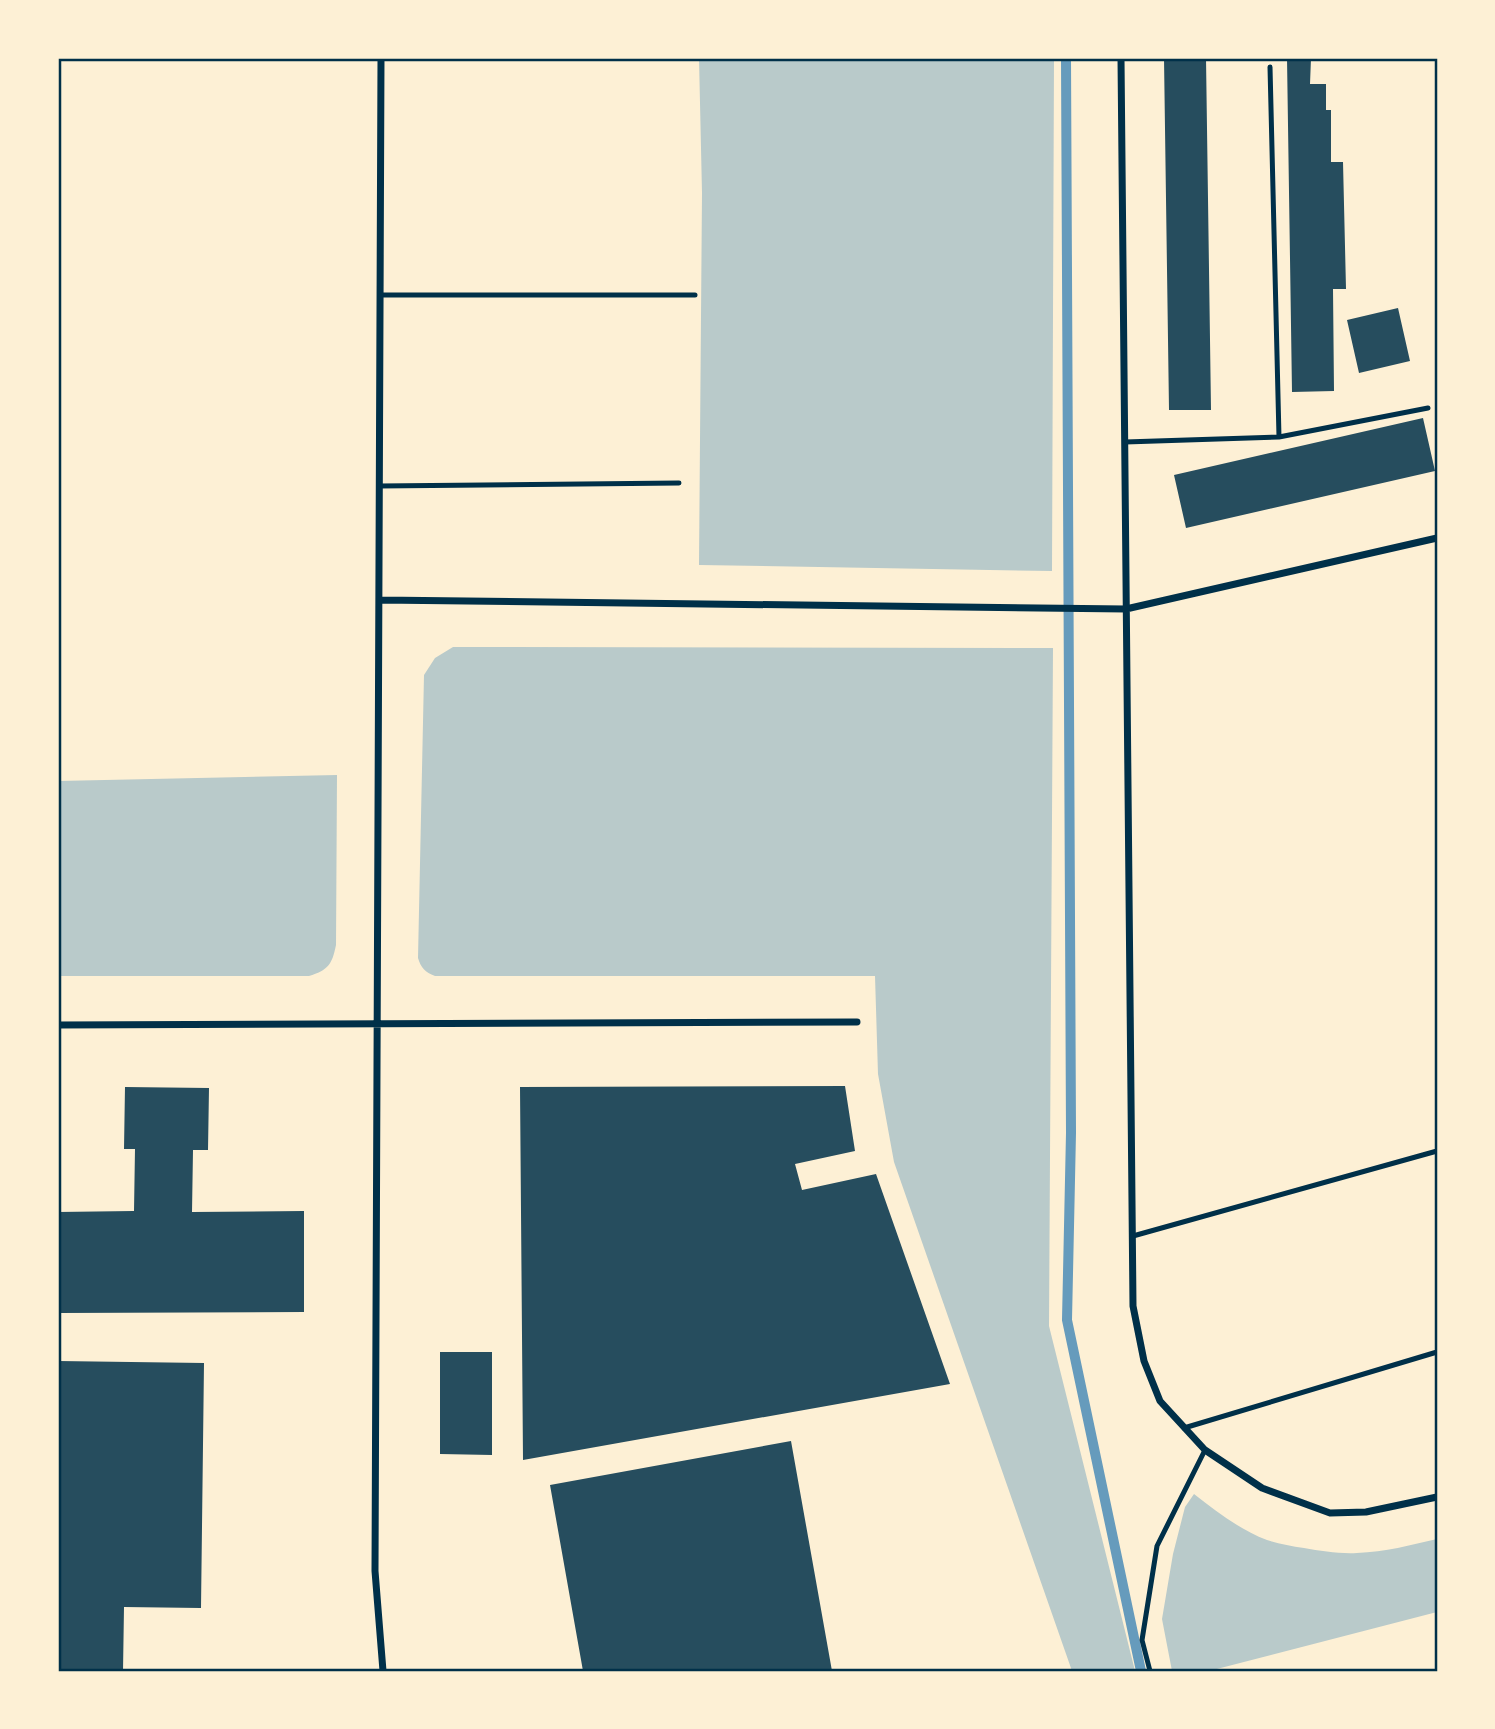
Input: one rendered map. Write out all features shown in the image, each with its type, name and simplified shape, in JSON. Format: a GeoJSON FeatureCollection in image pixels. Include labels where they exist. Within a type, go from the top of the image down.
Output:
{"type":"FeatureCollection","features":[{"type":"Feature","properties":{"kind":"street"},"geometry":{"type":"LineString","coordinates":[[381,58],[375,1571],[383,1671]]}},
{"type":"Feature","properties":{"kind":"street"},"geometry":{"type":"LineString","coordinates":[[1121,58],[1133,1307],[1144,1361],[1160,1401],[1184,1428],[1205,1450],[1262,1488],[1330,1513],[1367,1512],[1437,1497]]}},
{"type":"Feature","properties":{"kind":"street"},"geometry":{"type":"LineString","coordinates":[[380,600],[1126,609],[1437,538]]}},
{"type":"Feature","properties":{"kind":"street"},"geometry":{"type":"LineString","coordinates":[[58,1025],[857,1022]]}},
{"type":"Feature","properties":{"kind":"lane"},"geometry":{"type":"LineString","coordinates":[[1270,67],[1279,437]]}},
{"type":"Feature","properties":{"kind":"lane"},"geometry":{"type":"LineString","coordinates":[[380,295],[695,295]]}},
{"type":"Feature","properties":{"kind":"lane"},"geometry":{"type":"LineString","coordinates":[[1125,442],[1279,437],[1428,408]]}},
{"type":"Feature","properties":{"kind":"lane"},"geometry":{"type":"LineString","coordinates":[[379,486],[679,483]]}},
{"type":"Feature","properties":{"kind":"lane"},"geometry":{"type":"LineString","coordinates":[[1132,1236],[1437,1151]]}},
{"type":"Feature","properties":{"kind":"lane"},"geometry":{"type":"LineString","coordinates":[[1184,1428],[1437,1352]]}},
{"type":"Feature","properties":{"kind":"lane"},"geometry":{"type":"LineString","coordinates":[[1150,1671],[1142,1640],[1157,1546],[1205,1450]]}},
{"type":"Feature","properties":{"kind":"shaded area"},"geometry":{"type":"Polygon","coordinates":[[[699,58],[1054,58],[1052,571],[699,565],[702,193],[699,58]]]}},
{"type":"Feature","properties":{"kind":"shaded area"},"geometry":{"type":"Polygon","coordinates":[[[453,647],[1053,648],[1049,1326],[1135,1671],[1072,1671],[894,1162],[878,1074],[875,976],[435,976],[422,967],[418,958],[424,675],[435,658],[453,647]]]}},
{"type":"Feature","properties":{"kind":"shaded area"},"geometry":{"type":"Polygon","coordinates":[[[337,775],[336,945],[331,962],[325,969],[309,976],[58,976],[58,781],[337,775]]]}},
{"type":"Feature","properties":{"kind":"shaded area"},"geometry":{"type":"Polygon","coordinates":[[[1194,1494],[1247,1531],[1290,1546],[1357,1553],[1388,1550],[1437,1539],[1437,1612],[1209,1671],[1172,1671],[1162,1619],[1173,1554],[1185,1507],[1194,1494]]]}},
{"type":"Feature","properties":{"kind":"building"},"geometry":{"type":"Polygon","coordinates":[[[1164,58],[1206,58],[1211,410],[1169,410],[1164,58]]]}},
{"type":"Feature","properties":{"kind":"building"},"geometry":{"type":"Polygon","coordinates":[[[1287,58],[1311,58],[1310,84],[1326,84],[1326,110],[1331,110],[1331,162],[1343,162],[1346,289],[1333,289],[1334,391],[1292,392],[1287,58]]]}},
{"type":"Feature","properties":{"kind":"building"},"geometry":{"type":"Polygon","coordinates":[[[1398,308],[1410,361],[1359,373],[1347,320],[1398,308]]]}},
{"type":"Feature","properties":{"kind":"building"},"geometry":{"type":"Polygon","coordinates":[[[1423,418],[1435,471],[1186,528],[1174,475],[1423,418]]]}},
{"type":"Feature","properties":{"kind":"building"},"geometry":{"type":"Polygon","coordinates":[[[845,1086],[855,1151],[795,1164],[802,1190],[876,1174],[950,1384],[523,1460],[520,1087],[845,1086]]]}},
{"type":"Feature","properties":{"kind":"building"},"geometry":{"type":"Polygon","coordinates":[[[125,1087],[209,1088],[208,1150],[193,1150],[192,1212],[304,1211],[304,1312],[58,1313],[58,1212],[134,1211],[135,1149],[124,1149],[125,1087]]]}},
{"type":"Feature","properties":{"kind":"building"},"geometry":{"type":"Polygon","coordinates":[[[440,1352],[492,1352],[492,1455],[440,1454],[440,1352]]]}},
{"type":"Feature","properties":{"kind":"building"},"geometry":{"type":"Polygon","coordinates":[[[58,1361],[204,1363],[201,1608],[124,1607],[123,1671],[58,1671],[58,1361]]]}},
{"type":"Feature","properties":{"kind":"building"},"geometry":{"type":"Polygon","coordinates":[[[791,1441],[832,1671],[583,1671],[550,1485],[791,1441]]]}},
{"type":"Feature","properties":{"kind":"waterway"},"geometry":{"type":"LineString","coordinates":[[1066,58],[1071,1133],[1067,1320],[1141,1671]]}}]}
